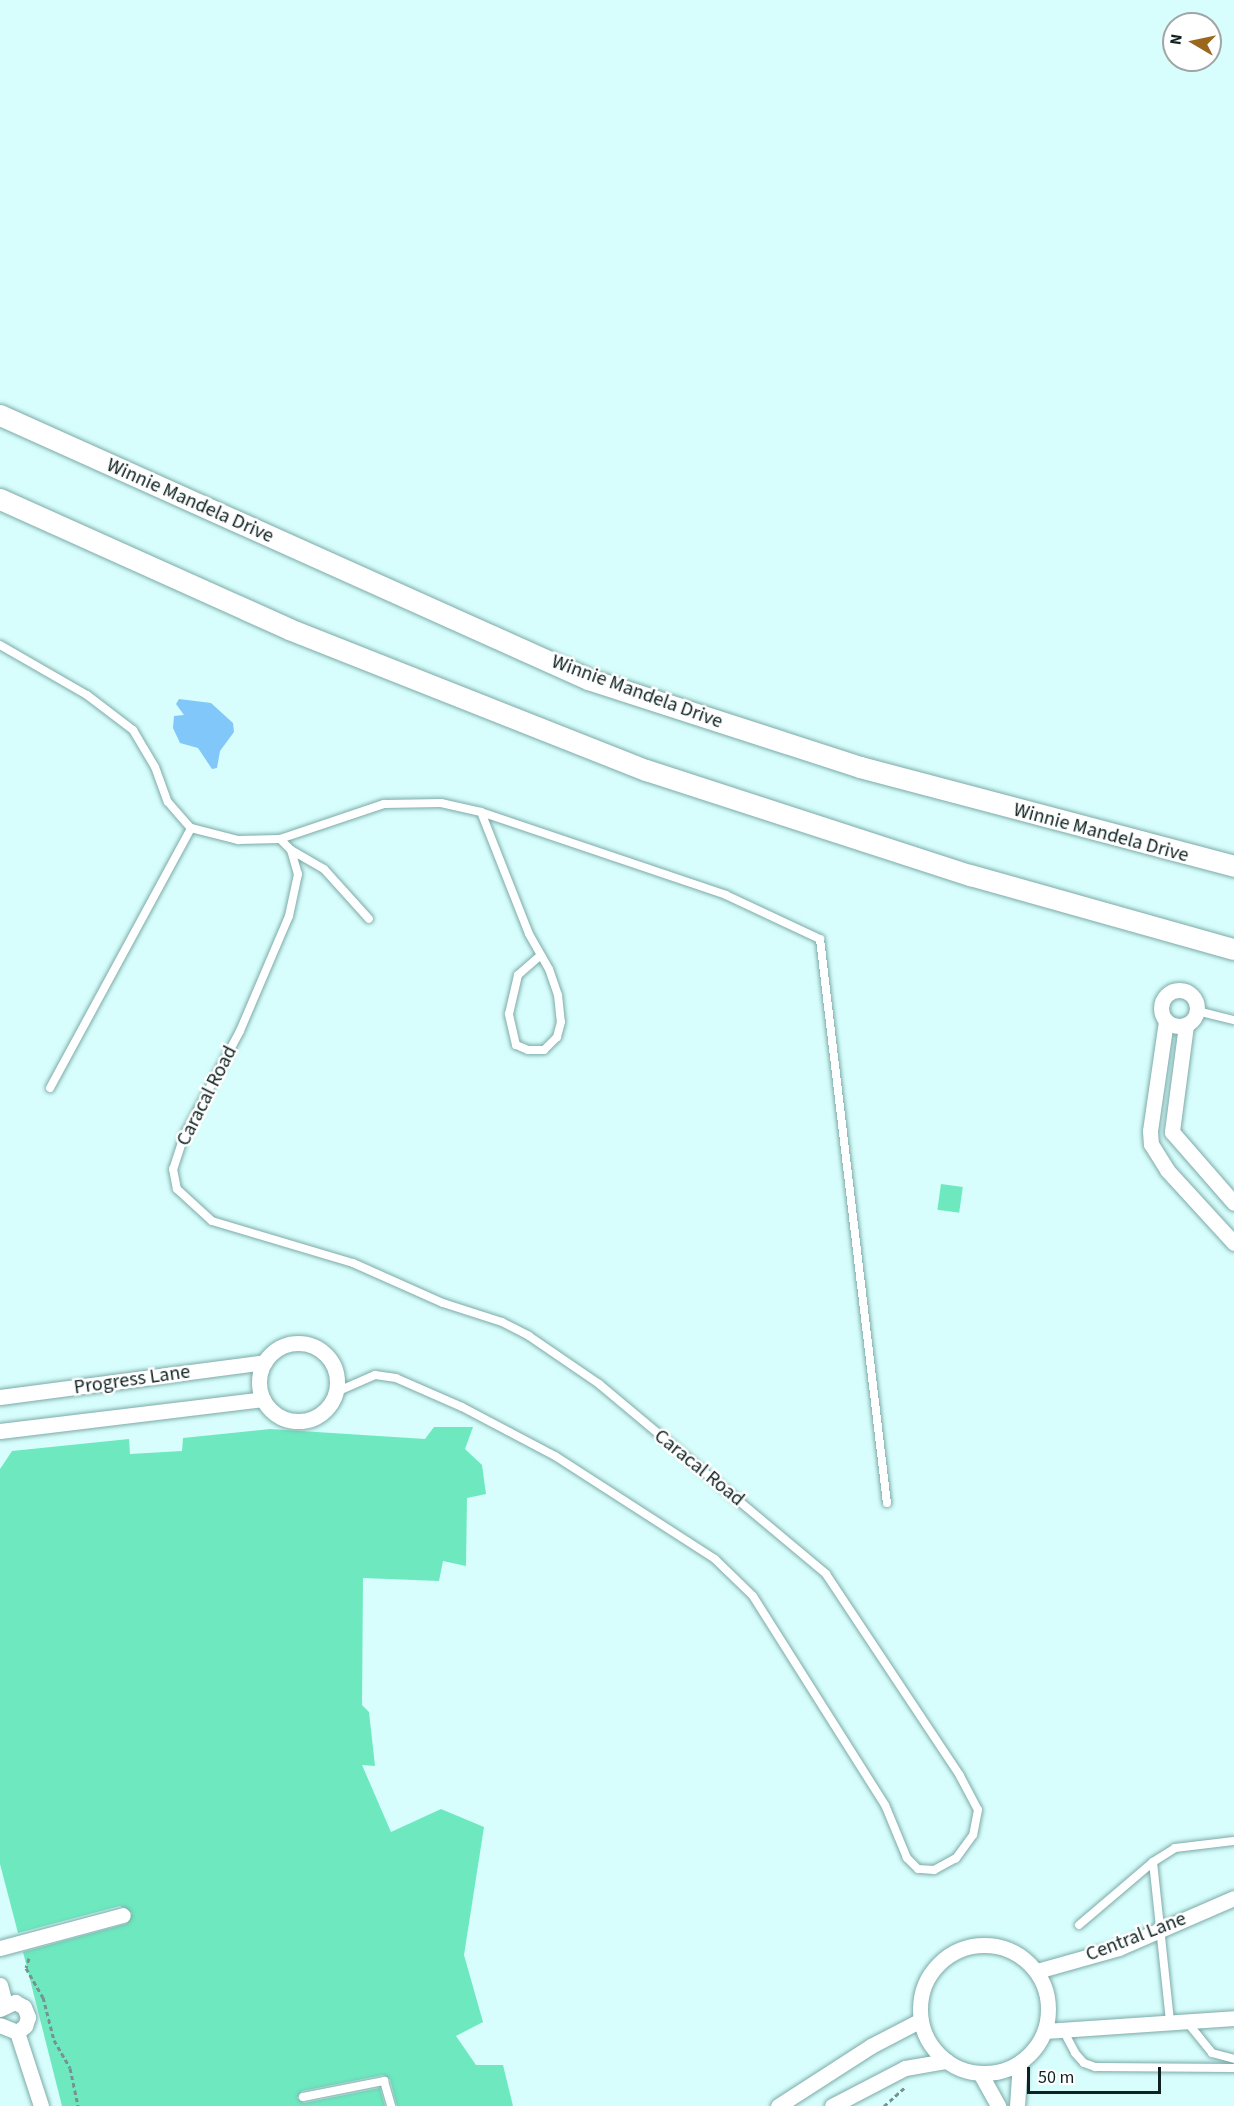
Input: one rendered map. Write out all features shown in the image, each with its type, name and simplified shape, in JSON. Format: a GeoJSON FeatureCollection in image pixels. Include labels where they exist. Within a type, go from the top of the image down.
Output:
{"type":"FeatureCollection","features":[{"type":"Feature","properties":{"kind":"main road","name":"Winnie Mandela Drive"},"geometry":{"type":"LineString","coordinates":[[0,415],[588,679],[860,767],[1234,866]]}},
{"type":"Feature","properties":{"kind":"main road"},"geometry":{"type":"LineString","coordinates":[[0,500],[289,630],[646,770],[970,875],[1234,949]]}},
{"type":"Feature","properties":{"kind":"street"},"geometry":{"type":"LineString","coordinates":[[1234,1203],[1172,1132],[1186,1025],[1197,1011],[1191,994],[1174,990],[1161,1002],[1166,1021],[1150,1131],[1151,1144],[1167,1170],[1234,1243]]}},
{"type":"Feature","properties":{"kind":"street"},"geometry":{"type":"LineString","coordinates":[[1166,1021],[1186,1025]]}},
{"type":"Feature","properties":{"kind":"street"},"geometry":{"type":"LineString","coordinates":[[293,1343],[310,1345],[325,1353],[335,1367],[336,1392],[321,1414],[306,1421],[288,1420],[273,1412],[263,1399],[259,1380],[264,1362],[277,1350],[293,1343]]}},
{"type":"Feature","properties":{"kind":"street","name":"Progress Lane"},"geometry":{"type":"LineString","coordinates":[[0,1397],[264,1362]]}},
{"type":"Feature","properties":{"kind":"street","name":"Progress Lane"},"geometry":{"type":"LineString","coordinates":[[0,1431],[263,1399]]}},
{"type":"Feature","properties":{"kind":"street","name":"Central Lane"},"geometry":{"type":"LineString","coordinates":[[1037,1971],[1119,1948],[1234,1898]]}},
{"type":"Feature","properties":{"kind":"street"},"geometry":{"type":"LineString","coordinates":[[0,1948],[70,1927],[123,1915]]}},
{"type":"Feature","properties":{"kind":"street"},"geometry":{"type":"LineString","coordinates":[[993,1944],[1010,1949],[1037,1971],[1047,2000],[1045,2031],[1030,2054],[1020,2062],[1001,2071],[980,2073],[946,2061],[930,2043],[921,2020],[922,1994],[932,1970],[959,1949],[993,1944]]}},
{"type":"Feature","properties":{"kind":"street"},"geometry":{"type":"LineString","coordinates":[[0,1985],[3,2007],[20,2004],[27,2012],[27,2022],[17,2032]]}},
{"type":"Feature","properties":{"kind":"street"},"geometry":{"type":"LineString","coordinates":[[1045,2031],[1234,2018]]}},
{"type":"Feature","properties":{"kind":"street"},"geometry":{"type":"LineString","coordinates":[[778,2106],[871,2046],[921,2020]]}},
{"type":"Feature","properties":{"kind":"street"},"geometry":{"type":"LineString","coordinates":[[0,2025],[17,2032],[41,2106]]}},
{"type":"Feature","properties":{"kind":"street"},"geometry":{"type":"LineString","coordinates":[[832,2106],[905,2068],[946,2061]]}},
{"type":"Feature","properties":{"kind":"street"},"geometry":{"type":"LineString","coordinates":[[1017,2106],[1020,2062]]}},
{"type":"Feature","properties":{"kind":"street"},"geometry":{"type":"LineString","coordinates":[[980,2073],[998,2106]]}},
{"type":"Feature","properties":{"kind":"lane"},"geometry":{"type":"LineString","coordinates":[[0,645],[87,695],[133,730],[155,767],[168,802],[191,828],[238,840],[280,839],[384,804],[441,803],[481,812],[726,895],[820,939],[887,1503]]}},
{"type":"Feature","properties":{"kind":"lane"},"geometry":{"type":"LineString","coordinates":[[481,812],[529,934],[541,955],[558,995],[561,1022],[557,1037],[544,1050],[528,1050],[516,1045],[509,1014],[518,975],[541,955]]}},
{"type":"Feature","properties":{"kind":"lane"},"geometry":{"type":"LineString","coordinates":[[50,1088],[191,828]]}},
{"type":"Feature","properties":{"kind":"lane"},"geometry":{"type":"LineString","coordinates":[[280,839],[291,850],[324,869],[369,919]]}},
{"type":"Feature","properties":{"kind":"lane","name":"Caracal Road"},"geometry":{"type":"LineString","coordinates":[[291,850],[298,874],[289,916],[240,1031],[184,1136],[173,1169],[177,1189],[212,1221],[353,1263],[443,1303],[502,1322],[529,1336],[599,1384],[826,1574],[960,1776],[978,1810],[973,1835],[956,1858],[934,1870],[918,1869],[908,1858],[885,1805],[760,1606],[715,1559],[555,1456],[462,1407],[396,1378],[375,1375],[336,1392]]}},
{"type":"Feature","properties":{"kind":"lane"},"geometry":{"type":"LineString","coordinates":[[1197,1011],[1234,1020]]}},
{"type":"Feature","properties":{"kind":"lane"},"geometry":{"type":"LineString","coordinates":[[1079,1925],[1153,1863],[1175,1848],[1234,1841]]}},
{"type":"Feature","properties":{"kind":"lane"},"geometry":{"type":"LineString","coordinates":[[1153,1863],[1170,2021]]}},
{"type":"Feature","properties":{"kind":"lane"},"geometry":{"type":"LineString","coordinates":[[1186,2020],[1212,2052],[1234,2059]]}},
{"type":"Feature","properties":{"kind":"lane"},"geometry":{"type":"LineString","coordinates":[[1063,2029],[1075,2053],[1084,2063],[1095,2067],[1187,2065],[1234,2068]]}},
{"type":"Feature","properties":{"kind":"lane"},"geometry":{"type":"LineString","coordinates":[[303,2097],[384,2081],[390,2106]]}},
{"type":"Feature","properties":{"kind":"path"},"geometry":{"type":"LineString","coordinates":[[37,1937],[35,1953],[26,1968],[43,1997],[54,2040],[70,2068],[78,2106]]}},
{"type":"Feature","properties":{"kind":"water"},"geometry":{"type":"Polygon","coordinates":[[[179,699],[211,703],[233,723],[234,732],[220,751],[217,768],[212,769],[198,748],[180,743],[173,728],[174,716],[184,715],[176,704],[179,699]]]}},
{"type":"Feature","properties":{"kind":"building"},"geometry":{"type":"Polygon","coordinates":[[[941,1184],[963,1187],[959,1213],[937,1210],[941,1184]]]}},
{"type":"Feature","properties":{"kind":"building"},"geometry":{"type":"Polygon","coordinates":[[[434,1427],[473,1427],[465,1449],[482,1465],[486,1494],[467,1498],[466,1566],[443,1561],[439,1581],[363,1578],[362,1705],[369,1712],[375,1766],[362,1765],[391,1832],[441,1809],[484,1827],[464,1955],[483,2022],[456,2036],[476,2065],[503,2065],[513,2106],[397,2106],[390,2079],[383,2075],[302,2091],[297,2098],[304,2103],[380,2088],[385,2106],[62,2106],[23,1952],[126,1924],[132,1913],[120,1906],[18,1933],[0,1864],[0,1469],[12,1451],[129,1439],[130,1454],[182,1451],[183,1438],[270,1429],[425,1439],[434,1427]]]}}]}
